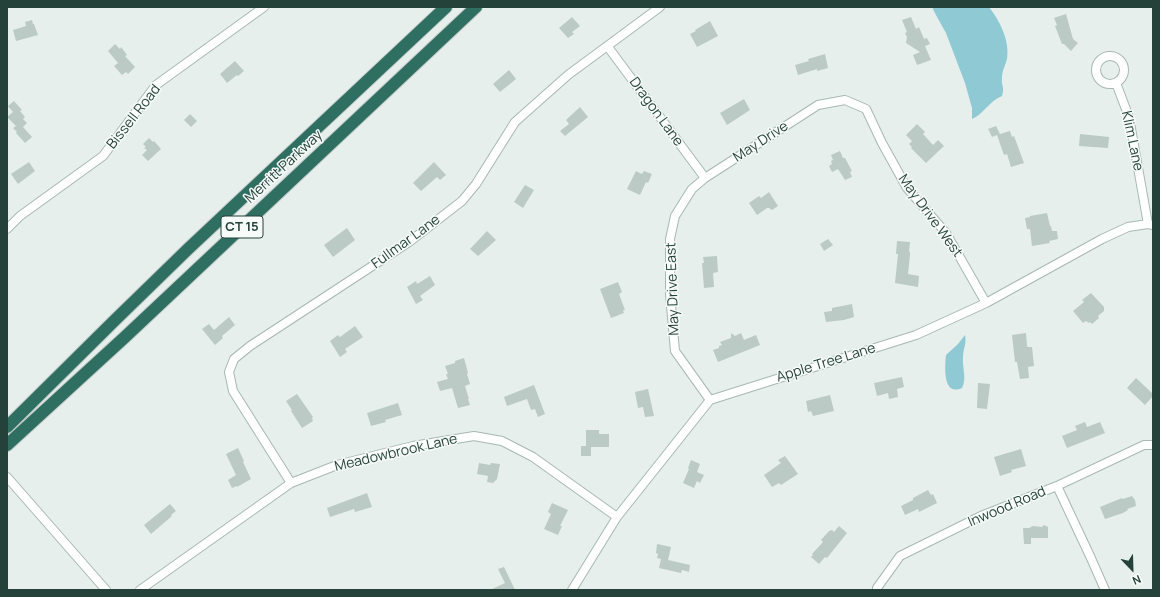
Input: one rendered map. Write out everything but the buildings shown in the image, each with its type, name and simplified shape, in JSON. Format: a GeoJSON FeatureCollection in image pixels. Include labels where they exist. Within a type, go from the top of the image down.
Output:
{"type":"FeatureCollection","features":[{"type":"Feature","properties":{"kind":"highway","name":"Merritt Parkway"},"geometry":{"type":"LineString","coordinates":[[7,427],[112,322],[188,249],[446,7]]}},
{"type":"Feature","properties":{"kind":"highway","name":"Merritt Parkway"},"geometry":{"type":"LineString","coordinates":[[7,445],[125,337],[476,7]]}},
{"type":"Feature","properties":{"kind":"street","name":"Bissell Road"},"geometry":{"type":"LineString","coordinates":[[7,229],[20,216],[103,156],[156,85],[264,7]]}},
{"type":"Feature","properties":{"kind":"street","name":"Fullmar Lane"},"geometry":{"type":"LineString","coordinates":[[291,484],[233,391],[229,372],[234,359],[250,346],[409,242],[462,201],[476,184],[515,122],[568,75],[660,7]]}},
{"type":"Feature","properties":{"kind":"street","name":"Dragon Lane"},"geometry":{"type":"LineString","coordinates":[[608,46],[704,178]]}},
{"type":"Feature","properties":{"kind":"street","name":"Klim Lane"},"geometry":{"type":"LineString","coordinates":[[1116,83],[1129,117],[1150,224]]}},
{"type":"Feature","properties":{"kind":"street","name":"May Drive West"},"geometry":{"type":"LineString","coordinates":[[818,105],[845,100],[866,109],[882,143],[907,188],[946,233],[986,303]]}},
{"type":"Feature","properties":{"kind":"street","name":"May Drive"},"geometry":{"type":"LineString","coordinates":[[704,178],[818,105]]}},
{"type":"Feature","properties":{"kind":"street","name":"May Drive East"},"geometry":{"type":"LineString","coordinates":[[704,178],[692,189],[675,216],[670,239],[670,294],[675,351],[710,400]]}},
{"type":"Feature","properties":{"kind":"street","name":"Apple Tree Lane"},"geometry":{"type":"LineString","coordinates":[[710,400],[916,335],[986,303],[1102,239],[1128,227],[1150,224]]}},
{"type":"Feature","properties":{"kind":"street"},"geometry":{"type":"LineString","coordinates":[[572,590],[617,517],[710,400]]}},
{"type":"Feature","properties":{"kind":"street","name":"Meadowbrook Lane"},"geometry":{"type":"LineString","coordinates":[[140,590],[291,484],[337,465],[413,446],[474,436],[502,441],[533,457],[617,517]]}},
{"type":"Feature","properties":{"kind":"street","name":"Inwood Road"},"geometry":{"type":"LineString","coordinates":[[877,590],[900,556],[981,516],[1057,486],[1144,445],[1153,445]]}},
{"type":"Feature","properties":{"kind":"street"},"geometry":{"type":"LineString","coordinates":[[9,479],[106,590]]}},
{"type":"Feature","properties":{"kind":"street"},"geometry":{"type":"LineString","coordinates":[[1057,486],[1105,590]]}},
{"type":"Feature","properties":{"kind":"water"},"geometry":{"type":"Polygon","coordinates":[[[932,7],[989,7],[997,18],[1006,38],[1008,52],[1002,75],[1002,96],[997,98],[980,114],[972,119],[972,108],[965,83],[946,33],[932,7]]]}},
{"type":"Feature","properties":{"kind":"water"},"geometry":{"type":"Polygon","coordinates":[[[965,335],[966,341],[963,354],[964,380],[962,388],[956,390],[951,388],[946,379],[946,355],[965,335]]]}}]}
